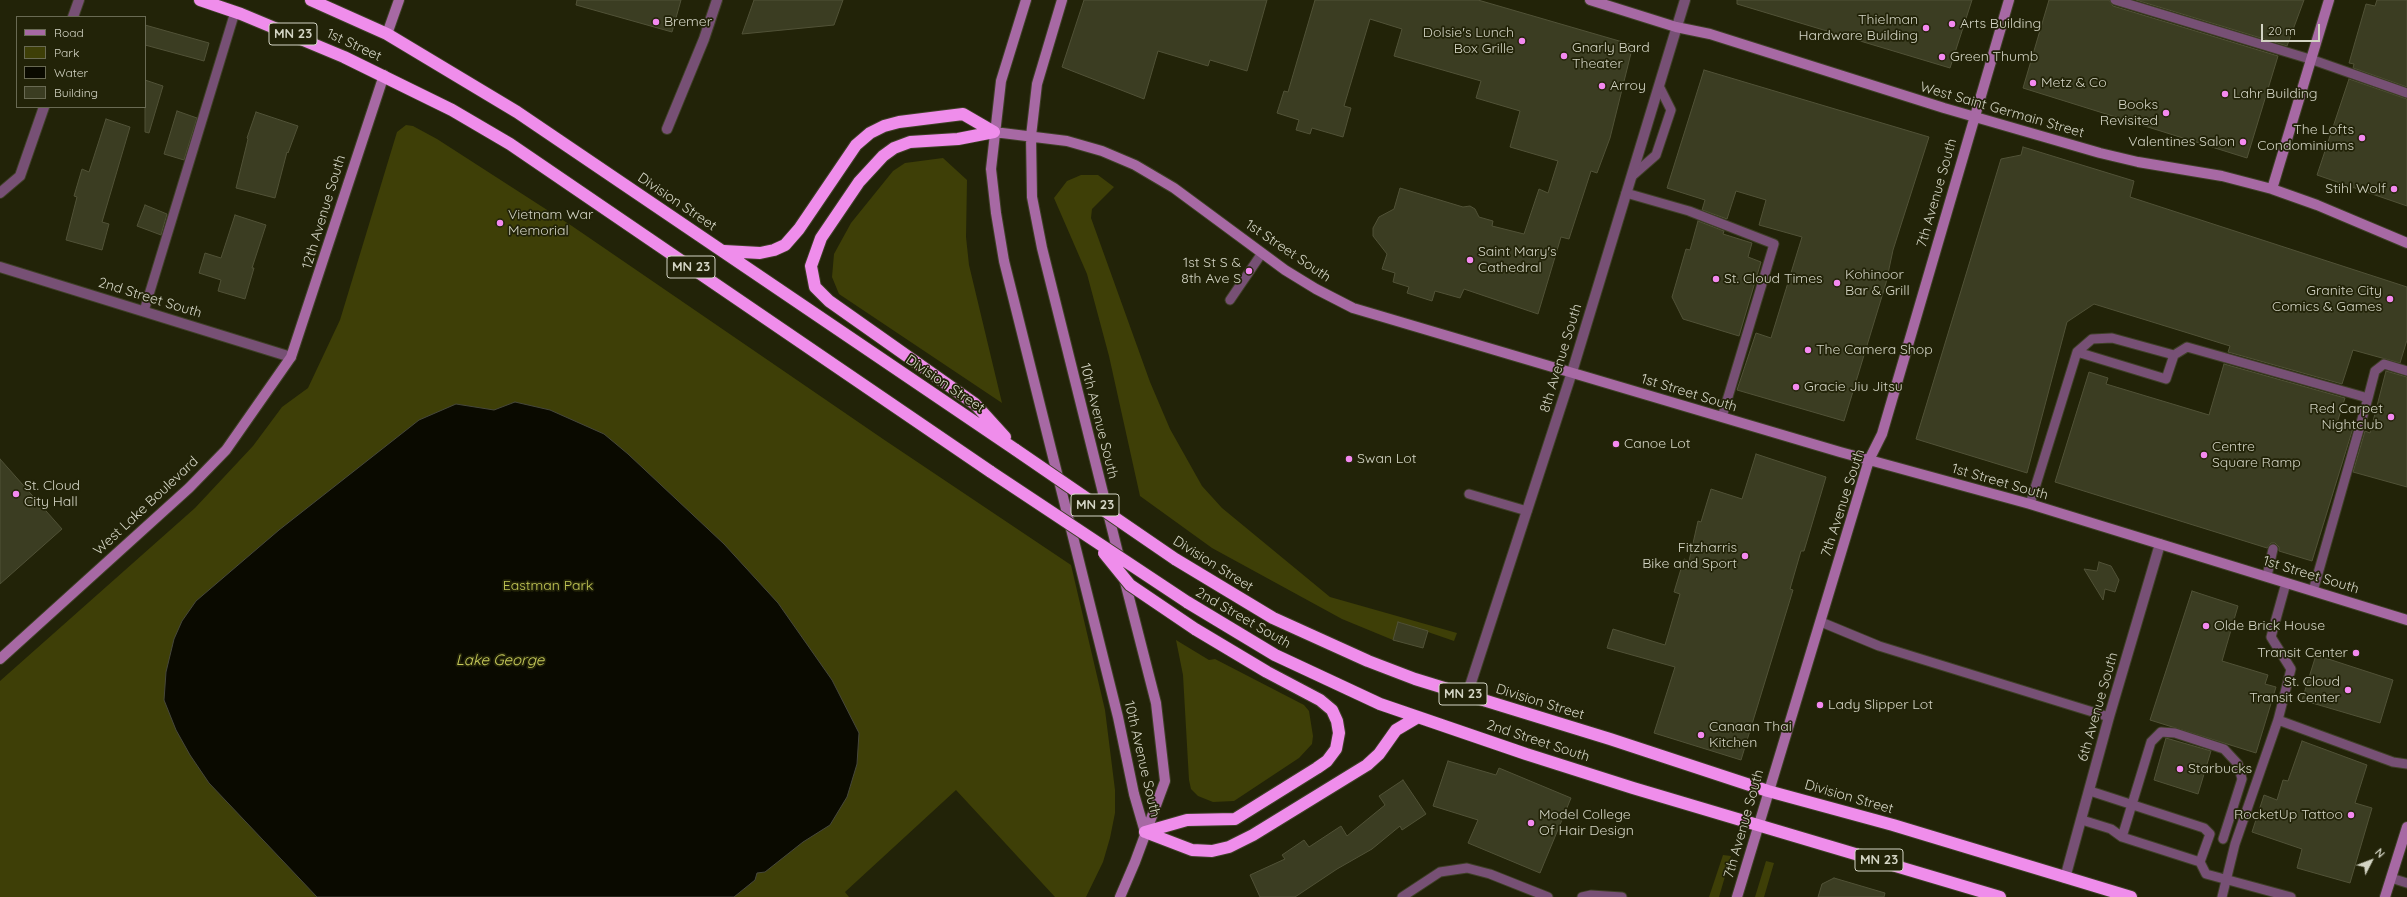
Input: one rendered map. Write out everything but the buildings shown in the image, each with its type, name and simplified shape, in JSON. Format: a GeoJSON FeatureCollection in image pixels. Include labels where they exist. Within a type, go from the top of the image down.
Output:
{"type":"FeatureCollection","features":[{"type":"Feature","properties":{"kind":"highway","name":"1st Street"},"geometry":{"type":"LineString","coordinates":[[200,0],[302,38],[384,75]]}},
{"type":"Feature","properties":{"kind":"highway","name":"1st Street"},"geometry":{"type":"LineString","coordinates":[[311,0],[387,34]]}},
{"type":"Feature","properties":{"kind":"highway","name":"Division Street"},"geometry":{"type":"LineString","coordinates":[[387,34],[517,112],[1175,559],[1252,606],[1312,637],[1381,666],[1768,791],[1893,825],[2131,897]]}},
{"type":"Feature","properties":{"kind":"highway","name":"MN 23"},"geometry":{"type":"LineString","coordinates":[[384,75],[452,110],[510,144],[1097,544]]}},
{"type":"Feature","properties":{"kind":"highway"},"geometry":{"type":"LineString","coordinates":[[722,250],[760,253],[774,250],[785,245],[799,229],[856,145],[870,133],[884,126],[899,122],[963,114],[994,132]]}},
{"type":"Feature","properties":{"kind":"highway"},"geometry":{"type":"LineString","coordinates":[[994,132],[958,138],[910,142],[894,148],[883,156],[859,182],[821,238],[810,266],[815,287],[829,301],[975,404],[1016,450]]}},
{"type":"Feature","properties":{"kind":"highway"},"geometry":{"type":"LineString","coordinates":[[1097,544],[1130,585],[1195,629],[1267,672],[1320,700],[1332,710],[1337,721],[1339,733],[1336,749],[1326,761],[1235,819],[1187,820],[1145,832]]}},
{"type":"Feature","properties":{"kind":"highway","name":"2nd Street South"},"geometry":{"type":"LineString","coordinates":[[1097,544],[1187,602],[1275,655],[1330,682],[1380,704],[1533,756],[1758,826],[1797,835],[2000,897]]}},
{"type":"Feature","properties":{"kind":"highway"},"geometry":{"type":"LineString","coordinates":[[1145,832],[1192,850],[1212,851],[1229,847],[1253,835],[1367,765],[1379,754],[1396,730],[1418,717]]}},
{"type":"Feature","properties":{"kind":"street"},"geometry":{"type":"LineString","coordinates":[[74,16],[79,0]]}},
{"type":"Feature","properties":{"kind":"street"},"geometry":{"type":"LineString","coordinates":[[387,34],[399,0]]}},
{"type":"Feature","properties":{"kind":"street"},"geometry":{"type":"LineString","coordinates":[[667,129],[717,0]]}},
{"type":"Feature","properties":{"kind":"street","name":"10th Avenue South"},"geometry":{"type":"LineString","coordinates":[[1026,0],[1001,81],[994,132],[991,168],[1004,262],[1118,717],[1134,794],[1145,832]]}},
{"type":"Feature","properties":{"kind":"street","name":"10th Avenue South"},"geometry":{"type":"LineString","coordinates":[[1062,0],[1037,84],[1031,136],[1032,197],[1042,248],[1156,703],[1165,781],[1145,832]]}},
{"type":"Feature","properties":{"kind":"street","name":"West Saint Germain Street"},"geometry":{"type":"LineString","coordinates":[[1590,0],[1676,27],[1710,34],[1974,116],[2108,154],[2222,176],[2272,189],[2317,205],[2407,243]]}},
{"type":"Feature","properties":{"kind":"street","name":"8th Avenue South"},"geometry":{"type":"LineString","coordinates":[[1467,695],[1572,372],[1685,0]]}},
{"type":"Feature","properties":{"kind":"street","name":"7th Avenue South"},"geometry":{"type":"LineString","coordinates":[[1737,897],[1869,460],[1882,434],[2009,0]]}},
{"type":"Feature","properties":{"kind":"street"},"geometry":{"type":"LineString","coordinates":[[2272,189],[2313,60],[2329,0]]}},
{"type":"Feature","properties":{"kind":"street","name":"12th Avenue South"},"geometry":{"type":"LineString","coordinates":[[292,357],[384,75]]}},
{"type":"Feature","properties":{"kind":"street"},"geometry":{"type":"LineString","coordinates":[[0,193],[20,176],[44,108]]}},
{"type":"Feature","properties":{"kind":"street","name":"1st Street South"},"geometry":{"type":"LineString","coordinates":[[994,132],[1067,141],[1095,148],[1135,165],[1174,188],[1262,253],[1316,289],[1353,308],[1869,460],[2030,504],[2407,620]]}},
{"type":"Feature","properties":{"kind":"street","name":"2nd Street South"},"geometry":{"type":"LineString","coordinates":[[0,267],[292,357]]}},
{"type":"Feature","properties":{"kind":"street","name":"West Lake Boulevard"},"geometry":{"type":"LineString","coordinates":[[0,659],[189,488],[226,450],[292,357]]}},
{"type":"Feature","properties":{"kind":"street","name":"6th Avenue South"},"geometry":{"type":"LineString","coordinates":[[2065,878],[2109,717],[2160,544]]}},
{"type":"Feature","properties":{"kind":"street"},"geometry":{"type":"LineString","coordinates":[[2385,897],[2407,827]]}},
{"type":"Feature","properties":{"kind":"street"},"geometry":{"type":"LineString","coordinates":[[1120,897],[1135,862],[1145,832]]}},
{"type":"Feature","properties":{"kind":"lane"},"geometry":{"type":"LineString","coordinates":[[2115,0],[2313,60],[2407,93]]}},
{"type":"Feature","properties":{"kind":"lane"},"geometry":{"type":"LineString","coordinates":[[144,311],[235,12]]}},
{"type":"Feature","properties":{"kind":"lane"},"geometry":{"type":"LineString","coordinates":[[1632,176],[1656,155],[1671,110],[1659,86]]}},
{"type":"Feature","properties":{"kind":"lane"},"geometry":{"type":"LineString","coordinates":[[1626,193],[1688,211],[1774,244],[1722,417]]}},
{"type":"Feature","properties":{"kind":"lane"},"geometry":{"type":"LineString","coordinates":[[1230,300],[1262,253]]}},
{"type":"Feature","properties":{"kind":"lane"},"geometry":{"type":"LineString","coordinates":[[2030,504],[2077,352],[2092,339],[2112,338],[2174,354],[2187,347],[2368,398]]}},
{"type":"Feature","properties":{"kind":"lane"},"geometry":{"type":"LineString","coordinates":[[2077,352],[2166,379],[2174,354]]}},
{"type":"Feature","properties":{"kind":"lane"},"geometry":{"type":"LineString","coordinates":[[2313,591],[2375,371],[2384,364],[2407,371]]}},
{"type":"Feature","properties":{"kind":"lane"},"geometry":{"type":"LineString","coordinates":[[1470,494],[1527,511]]}},
{"type":"Feature","properties":{"kind":"lane"},"geometry":{"type":"LineString","coordinates":[[2267,576],[2273,549]]}},
{"type":"Feature","properties":{"kind":"lane"},"geometry":{"type":"LineString","coordinates":[[2222,897],[2225,879],[2235,844],[2278,720],[2291,669],[2271,637],[2286,583]]}},
{"type":"Feature","properties":{"kind":"lane"},"geometry":{"type":"LineString","coordinates":[[1821,622],[1879,646],[2109,717]]}},
{"type":"Feature","properties":{"kind":"lane"},"geometry":{"type":"LineString","coordinates":[[2278,720],[2393,762],[2407,764]]}},
{"type":"Feature","properties":{"kind":"lane"},"geometry":{"type":"LineString","coordinates":[[2122,837],[2151,742],[2161,732],[2175,733],[2224,749],[2238,764],[2242,779],[2223,839]]}},
{"type":"Feature","properties":{"kind":"lane"},"geometry":{"type":"LineString","coordinates":[[2090,791],[2204,828],[2210,834],[2235,844]]}},
{"type":"Feature","properties":{"kind":"lane"},"geometry":{"type":"LineString","coordinates":[[2082,820],[2111,829],[2122,837],[2200,862],[2206,874],[2291,897]]}},
{"type":"Feature","properties":{"kind":"lane"},"geometry":{"type":"LineString","coordinates":[[2200,862],[2210,834]]}},
{"type":"Feature","properties":{"kind":"lane"},"geometry":{"type":"LineString","coordinates":[[1402,897],[1440,872],[1467,868],[1490,874],[1548,897]]}},
{"type":"Feature","properties":{"kind":"lane"},"geometry":{"type":"LineString","coordinates":[[2391,878],[2407,883]]}},
{"type":"Feature","properties":{"kind":"lane"},"geometry":{"type":"LineString","coordinates":[[1588,896],[1622,897]]}},
{"type":"Feature","properties":{"kind":"green space","name":"Eastman Park"},"geometry":{"type":"Polygon","coordinates":[[[406,125],[413,126],[437,139],[572,226],[883,439],[1071,565],[1105,710],[1115,790],[1115,813],[1110,838],[1103,862],[1086,897],[1055,897],[956,790],[845,892],[849,897],[0,897],[0,681],[195,508],[253,446],[282,407],[308,388],[340,320],[397,132],[406,125]]]}},
{"type":"Feature","properties":{"kind":"green space"},"geometry":{"type":"Polygon","coordinates":[[[943,158],[967,180],[966,237],[969,265],[1002,403],[839,294],[832,277],[834,254],[851,223],[893,171],[905,163],[943,158]]]}},
{"type":"Feature","properties":{"kind":"green space"},"geometry":{"type":"Polygon","coordinates":[[[1081,175],[1098,175],[1114,187],[1092,209],[1091,218],[1150,382],[1170,429],[1202,486],[1222,508],[1330,597],[1457,633],[1454,641],[1399,622],[1393,640],[1342,619],[1212,548],[1140,496],[1109,356],[1087,274],[1054,198],[1067,181],[1081,175]]]}},
{"type":"Feature","properties":{"kind":"green space"},"geometry":{"type":"Polygon","coordinates":[[[1176,640],[1209,660],[1215,659],[1304,705],[1309,711],[1313,736],[1312,744],[1299,758],[1234,801],[1213,802],[1198,796],[1191,789],[1189,780],[1183,675],[1176,640]]]}},
{"type":"Feature","properties":{"kind":"green space"},"geometry":{"type":"Polygon","coordinates":[[[1723,855],[1731,856],[1719,897],[1709,897],[1723,855]]]}},
{"type":"Feature","properties":{"kind":"green space"},"geometry":{"type":"Polygon","coordinates":[[[1766,861],[1774,863],[1764,897],[1755,897],[1766,861]]]}},
{"type":"Feature","properties":{"kind":"water","name":"Lake George"},"geometry":{"type":"Polygon","coordinates":[[[515,402],[550,410],[604,434],[628,454],[724,544],[778,603],[832,680],[859,733],[857,764],[847,797],[830,825],[803,842],[765,872],[757,873],[755,880],[734,897],[317,897],[209,783],[190,755],[176,730],[164,700],[166,672],[174,639],[182,621],[196,601],[279,530],[419,420],[456,404],[494,410],[515,402]]]}},
{"type":"Feature","properties":{"kind":"place","name":"Bremer"},"geometry":{"type":"Point","coordinates":[656,22]}},
{"type":"Feature","properties":{"kind":"place","name":"Arts Building"},"geometry":{"type":"Point","coordinates":[1952,24]}},
{"type":"Feature","properties":{"kind":"place","name":"Thielman Hardware Building"},"geometry":{"type":"Point","coordinates":[1926,28]}},
{"type":"Feature","properties":{"kind":"place","name":"Dolsie's Lunch Box Grille"},"geometry":{"type":"Point","coordinates":[1522,41]}},
{"type":"Feature","properties":{"kind":"place","name":"Gnarly Bard Theater"},"geometry":{"type":"Point","coordinates":[1564,56]}},
{"type":"Feature","properties":{"kind":"place","name":"Green Thumb"},"geometry":{"type":"Point","coordinates":[1942,57]}},
{"type":"Feature","properties":{"kind":"place","name":"Metz & Co"},"geometry":{"type":"Point","coordinates":[2033,83]}},
{"type":"Feature","properties":{"kind":"place","name":"Arroy"},"geometry":{"type":"Point","coordinates":[1602,86]}},
{"type":"Feature","properties":{"kind":"place","name":"Lahr Building"},"geometry":{"type":"Point","coordinates":[2225,94]}},
{"type":"Feature","properties":{"kind":"place","name":"Books Revisited"},"geometry":{"type":"Point","coordinates":[2166,113]}},
{"type":"Feature","properties":{"kind":"place","name":"The Lofts Condominiums"},"geometry":{"type":"Point","coordinates":[2362,138]}},
{"type":"Feature","properties":{"kind":"place","name":"Valentines Salon"},"geometry":{"type":"Point","coordinates":[2243,142]}},
{"type":"Feature","properties":{"kind":"place","name":"Stihl Wolf"},"geometry":{"type":"Point","coordinates":[2394,189]}},
{"type":"Feature","properties":{"kind":"place","name":"Vietnam War Memorial"},"geometry":{"type":"Point","coordinates":[500,223]}},
{"type":"Feature","properties":{"kind":"place","name":"Saint Mary's Cathedral"},"geometry":{"type":"Point","coordinates":[1470,260]}},
{"type":"Feature","properties":{"kind":"place","name":"1st St S & 8th Ave S"},"geometry":{"type":"Point","coordinates":[1249,271]}},
{"type":"Feature","properties":{"kind":"place","name":"St. Cloud Times"},"geometry":{"type":"Point","coordinates":[1716,279]}},
{"type":"Feature","properties":{"kind":"place","name":"Kohinoor Bar & Grill"},"geometry":{"type":"Point","coordinates":[1837,283]}},
{"type":"Feature","properties":{"kind":"place","name":"Granite City Comics & Games"},"geometry":{"type":"Point","coordinates":[2390,299]}},
{"type":"Feature","properties":{"kind":"place","name":"The Camera Shop"},"geometry":{"type":"Point","coordinates":[1808,350]}},
{"type":"Feature","properties":{"kind":"place","name":"Gracie Jiu Jitsu"},"geometry":{"type":"Point","coordinates":[1796,387]}},
{"type":"Feature","properties":{"kind":"place","name":"Red Carpet Nightclub"},"geometry":{"type":"Point","coordinates":[2391,417]}},
{"type":"Feature","properties":{"kind":"place","name":"Canoe Lot"},"geometry":{"type":"Point","coordinates":[1616,444]}},
{"type":"Feature","properties":{"kind":"place","name":"Centre Square Ramp"},"geometry":{"type":"Point","coordinates":[2204,455]}},
{"type":"Feature","properties":{"kind":"place","name":"Swan Lot"},"geometry":{"type":"Point","coordinates":[1349,459]}},
{"type":"Feature","properties":{"kind":"place","name":"St. Cloud City Hall"},"geometry":{"type":"Point","coordinates":[16,494]}},
{"type":"Feature","properties":{"kind":"place","name":"Fitzharris Bike and Sport"},"geometry":{"type":"Point","coordinates":[1745,556]}},
{"type":"Feature","properties":{"kind":"place","name":"Olde Brick House"},"geometry":{"type":"Point","coordinates":[2206,626]}},
{"type":"Feature","properties":{"kind":"place","name":"Transit Center"},"geometry":{"type":"Point","coordinates":[2356,653]}},
{"type":"Feature","properties":{"kind":"place","name":"St. Cloud Transit Center"},"geometry":{"type":"Point","coordinates":[2348,690]}},
{"type":"Feature","properties":{"kind":"place","name":"Lady Slipper Lot"},"geometry":{"type":"Point","coordinates":[1820,705]}},
{"type":"Feature","properties":{"kind":"place","name":"Canaan Thai Kitchen"},"geometry":{"type":"Point","coordinates":[1701,735]}},
{"type":"Feature","properties":{"kind":"place","name":"Starbucks"},"geometry":{"type":"Point","coordinates":[2180,769]}},
{"type":"Feature","properties":{"kind":"place","name":"RocketUp Tattoo"},"geometry":{"type":"Point","coordinates":[2351,815]}},
{"type":"Feature","properties":{"kind":"place","name":"Model College Of Hair Design"},"geometry":{"type":"Point","coordinates":[1531,823]}}]}
